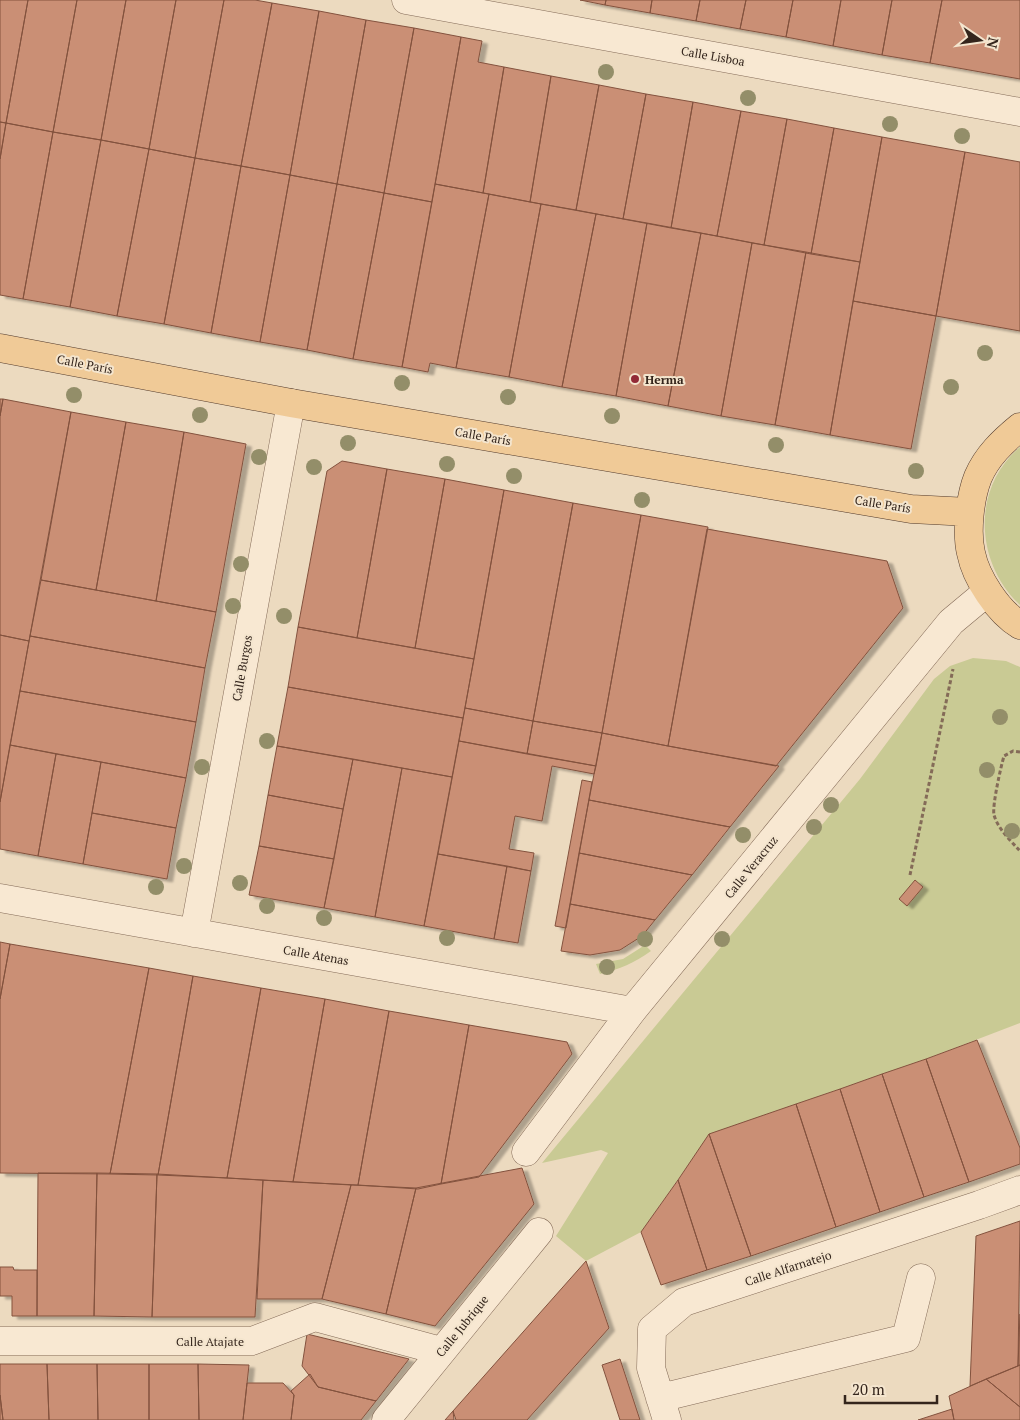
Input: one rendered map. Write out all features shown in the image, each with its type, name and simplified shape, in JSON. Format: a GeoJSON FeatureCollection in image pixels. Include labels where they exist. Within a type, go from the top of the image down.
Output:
{"type":"FeatureCollection","features":[{"type":"Feature","properties":{"kind":"main road","name":"Calle París"},"geometry":{"type":"LineString","coordinates":[[0,348],[291,402],[911,509],[968,512]]}},
{"type":"Feature","properties":{"kind":"main road"},"geometry":{"type":"LineString","coordinates":[[1020,427],[998,445],[978,476],[968,512],[971,553],[986,592],[1012,620],[1020,625]]}},
{"type":"Feature","properties":{"kind":"street","name":"Calle Lisboa"},"geometry":{"type":"LineString","coordinates":[[406,0],[1020,112]]}},
{"type":"Feature","properties":{"kind":"street","name":"Calle Burgos"},"geometry":{"type":"LineString","coordinates":[[194,933],[291,402]]}},
{"type":"Feature","properties":{"kind":"street","name":"Calle Veracruz"},"geometry":{"type":"LineString","coordinates":[[526,1152],[632,1011],[951,622],[986,592]]}},
{"type":"Feature","properties":{"kind":"street","name":"Calle Atenas"},"geometry":{"type":"LineString","coordinates":[[0,898],[632,1011]]}},
{"type":"Feature","properties":{"kind":"street","name":"Calle Alfarnatejo"},"geometry":{"type":"LineString","coordinates":[[663,1409],[651,1368],[652,1329],[684,1302],[1020,1190]]}},
{"type":"Feature","properties":{"kind":"street","name":"Calle Jubrique"},"geometry":{"type":"LineString","coordinates":[[386,1420],[539,1232]]}},
{"type":"Feature","properties":{"kind":"street"},"geometry":{"type":"LineString","coordinates":[[663,1409],[906,1338],[921,1278]]}},
{"type":"Feature","properties":{"kind":"street","name":"Calle Atajate"},"geometry":{"type":"LineString","coordinates":[[0,1340],[252,1341],[315,1316],[441,1351]]}},
{"type":"Feature","properties":{"kind":"path"},"geometry":{"type":"LineString","coordinates":[[910,875],[954,665]]}},
{"type":"Feature","properties":{"kind":"path"},"geometry":{"type":"LineString","coordinates":[[1020,752],[1012,751],[1004,756],[1000,768],[994,814],[1002,830],[1020,851]]}},
{"type":"Feature","properties":{"kind":"green space"},"geometry":{"type":"Polygon","coordinates":[[[1020,447],[1020,605],[1005,588],[994,568],[987,547],[985,526],[987,504],[993,483],[1004,464],[1020,447]]]}},
{"type":"Feature","properties":{"kind":"green space"},"geometry":{"type":"Polygon","coordinates":[[[973,658],[1006,661],[1020,667],[1020,1023],[926,1059],[710,1134],[641,1232],[586,1261],[556,1236],[608,1153],[601,1150],[542,1163],[860,779],[934,679],[950,666],[973,658]]]}},
{"type":"Feature","properties":{"kind":"green space"},"geometry":{"type":"Polygon","coordinates":[[[645,945],[651,951],[639,959],[600,974],[596,964],[623,959],[645,945]]]}},
{"type":"Feature","properties":{"kind":"building"},"geometry":{"type":"Polygon","coordinates":[[[0,0],[28,0],[6,123],[0,122],[0,0]]]}},
{"type":"Feature","properties":{"kind":"building"},"geometry":{"type":"Polygon","coordinates":[[[28,0],[77,0],[53,132],[6,123],[28,0]]]}},
{"type":"Feature","properties":{"kind":"building"},"geometry":{"type":"Polygon","coordinates":[[[77,0],[126,0],[101,140],[53,132],[77,0]]]}},
{"type":"Feature","properties":{"kind":"building"},"geometry":{"type":"Polygon","coordinates":[[[126,0],[176,0],[149,149],[101,140],[126,0]]]}},
{"type":"Feature","properties":{"kind":"building"},"geometry":{"type":"Polygon","coordinates":[[[176,0],[224,0],[195,158],[149,149],[176,0]]]}},
{"type":"Feature","properties":{"kind":"building"},"geometry":{"type":"Polygon","coordinates":[[[224,0],[255,0],[272,3],[241,166],[195,158],[224,0]]]}},
{"type":"Feature","properties":{"kind":"building"},"geometry":{"type":"Polygon","coordinates":[[[580,0],[606,0],[605,5],[580,0]]]}},
{"type":"Feature","properties":{"kind":"building"},"geometry":{"type":"Polygon","coordinates":[[[606,0],[652,0],[650,13],[605,5],[606,0]]]}},
{"type":"Feature","properties":{"kind":"building"},"geometry":{"type":"Polygon","coordinates":[[[652,0],[700,0],[696,21],[650,13],[652,0]]]}},
{"type":"Feature","properties":{"kind":"building"},"geometry":{"type":"Polygon","coordinates":[[[700,0],[746,0],[740,29],[696,21],[700,0]]]}},
{"type":"Feature","properties":{"kind":"building"},"geometry":{"type":"Polygon","coordinates":[[[746,0],[793,0],[786,37],[740,29],[746,0]]]}},
{"type":"Feature","properties":{"kind":"building"},"geometry":{"type":"Polygon","coordinates":[[[793,0],[841,0],[833,46],[786,37],[793,0]]]}},
{"type":"Feature","properties":{"kind":"building"},"geometry":{"type":"Polygon","coordinates":[[[841,0],[892,0],[882,55],[833,46],[841,0]]]}},
{"type":"Feature","properties":{"kind":"building"},"geometry":{"type":"Polygon","coordinates":[[[892,0],[942,0],[930,63],[882,55],[892,0]]]}},
{"type":"Feature","properties":{"kind":"building"},"geometry":{"type":"Polygon","coordinates":[[[942,0],[1020,0],[1020,79],[930,63],[942,0]]]}},
{"type":"Feature","properties":{"kind":"building"},"geometry":{"type":"Polygon","coordinates":[[[272,3],[319,11],[290,175],[241,166],[272,3]]]}},
{"type":"Feature","properties":{"kind":"building"},"geometry":{"type":"Polygon","coordinates":[[[319,11],[366,20],[337,184],[290,175],[319,11]]]}},
{"type":"Feature","properties":{"kind":"building"},"geometry":{"type":"Polygon","coordinates":[[[366,20],[414,28],[384,193],[337,184],[366,20]]]}},
{"type":"Feature","properties":{"kind":"building"},"geometry":{"type":"Polygon","coordinates":[[[414,28],[461,37],[432,202],[384,193],[414,28]]]}},
{"type":"Feature","properties":{"kind":"building"},"geometry":{"type":"Polygon","coordinates":[[[461,37],[482,41],[478,62],[504,67],[483,193],[435,184],[461,37]]]}},
{"type":"Feature","properties":{"kind":"building"},"geometry":{"type":"Polygon","coordinates":[[[504,67],[551,76],[530,202],[483,193],[504,67]]]}},
{"type":"Feature","properties":{"kind":"building"},"geometry":{"type":"Polygon","coordinates":[[[551,76],[599,85],[576,210],[530,202],[551,76]]]}},
{"type":"Feature","properties":{"kind":"building"},"geometry":{"type":"Polygon","coordinates":[[[599,85],[646,94],[623,219],[576,210],[599,85]]]}},
{"type":"Feature","properties":{"kind":"building"},"geometry":{"type":"Polygon","coordinates":[[[646,94],[693,102],[671,228],[623,219],[646,94]]]}},
{"type":"Feature","properties":{"kind":"building"},"geometry":{"type":"Polygon","coordinates":[[[693,102],[741,111],[717,236],[671,228],[693,102]]]}},
{"type":"Feature","properties":{"kind":"building"},"geometry":{"type":"Polygon","coordinates":[[[741,111],[787,119],[764,245],[717,236],[741,111]]]}},
{"type":"Feature","properties":{"kind":"building"},"geometry":{"type":"Polygon","coordinates":[[[787,119],[834,128],[811,254],[764,245],[787,119]]]}},
{"type":"Feature","properties":{"kind":"building"},"geometry":{"type":"Polygon","coordinates":[[[0,122],[6,123],[0,159],[0,122]]]}},
{"type":"Feature","properties":{"kind":"building"},"geometry":{"type":"Polygon","coordinates":[[[6,123],[53,132],[23,299],[0,295],[0,159],[6,123]]]}},
{"type":"Feature","properties":{"kind":"building"},"geometry":{"type":"Polygon","coordinates":[[[834,128],[882,137],[860,262],[811,254],[834,128]]]}},
{"type":"Feature","properties":{"kind":"building"},"geometry":{"type":"Polygon","coordinates":[[[53,132],[101,140],[70,307],[23,299],[53,132]]]}},
{"type":"Feature","properties":{"kind":"building"},"geometry":{"type":"Polygon","coordinates":[[[882,137],[965,152],[936,316],[853,301],[882,137]]]}},
{"type":"Feature","properties":{"kind":"building"},"geometry":{"type":"Polygon","coordinates":[[[101,140],[149,149],[117,316],[70,307],[101,140]]]}},
{"type":"Feature","properties":{"kind":"building"},"geometry":{"type":"Polygon","coordinates":[[[149,149],[195,158],[164,324],[117,316],[149,149]]]}},
{"type":"Feature","properties":{"kind":"building"},"geometry":{"type":"Polygon","coordinates":[[[965,152],[1020,162],[1020,331],[936,316],[965,152]]]}},
{"type":"Feature","properties":{"kind":"building"},"geometry":{"type":"Polygon","coordinates":[[[195,158],[241,166],[211,333],[164,324],[195,158]]]}},
{"type":"Feature","properties":{"kind":"building"},"geometry":{"type":"Polygon","coordinates":[[[241,166],[290,175],[260,342],[211,333],[241,166]]]}},
{"type":"Feature","properties":{"kind":"building"},"geometry":{"type":"Polygon","coordinates":[[[290,175],[337,184],[307,350],[260,342],[290,175]]]}},
{"type":"Feature","properties":{"kind":"building"},"geometry":{"type":"Polygon","coordinates":[[[337,184],[384,193],[353,359],[307,350],[337,184]]]}},
{"type":"Feature","properties":{"kind":"building"},"geometry":{"type":"Polygon","coordinates":[[[435,184],[489,194],[456,368],[430,363],[428,372],[402,367],[435,184]]]}},
{"type":"Feature","properties":{"kind":"building"},"geometry":{"type":"Polygon","coordinates":[[[384,193],[432,202],[402,367],[353,359],[384,193]]]}},
{"type":"Feature","properties":{"kind":"building"},"geometry":{"type":"Polygon","coordinates":[[[489,194],[541,204],[509,377],[456,368],[489,194]]]}},
{"type":"Feature","properties":{"kind":"building"},"geometry":{"type":"Polygon","coordinates":[[[541,204],[596,214],[562,387],[509,377],[541,204]]]}},
{"type":"Feature","properties":{"kind":"building"},"geometry":{"type":"Polygon","coordinates":[[[596,214],[647,223],[616,396],[562,387],[596,214]]]}},
{"type":"Feature","properties":{"kind":"building"},"geometry":{"type":"Polygon","coordinates":[[[647,223],[701,233],[668,406],[616,396],[647,223]]]}},
{"type":"Feature","properties":{"kind":"building"},"geometry":{"type":"Polygon","coordinates":[[[701,233],[752,243],[721,416],[668,406],[701,233]]]}},
{"type":"Feature","properties":{"kind":"building"},"geometry":{"type":"Polygon","coordinates":[[[752,243],[806,252],[775,425],[721,416],[752,243]]]}},
{"type":"Feature","properties":{"kind":"building"},"geometry":{"type":"Polygon","coordinates":[[[806,252],[860,262],[830,435],[775,425],[806,252]]]}},
{"type":"Feature","properties":{"kind":"building"},"geometry":{"type":"Polygon","coordinates":[[[853,301],[936,316],[911,449],[830,435],[853,301]]]}},
{"type":"Feature","properties":{"kind":"building"},"geometry":{"type":"Polygon","coordinates":[[[0,399],[3,399],[0,416],[0,399]]]}},
{"type":"Feature","properties":{"kind":"building"},"geometry":{"type":"Polygon","coordinates":[[[3,399],[71,412],[29,641],[0,635],[0,416],[3,399]]]}},
{"type":"Feature","properties":{"kind":"building"},"geometry":{"type":"Polygon","coordinates":[[[71,412],[126,422],[96,590],[41,580],[71,412]]]}},
{"type":"Feature","properties":{"kind":"building"},"geometry":{"type":"Polygon","coordinates":[[[126,422],[184,432],[156,601],[96,590],[126,422]]]}},
{"type":"Feature","properties":{"kind":"building"},"geometry":{"type":"Polygon","coordinates":[[[184,432],[246,444],[216,612],[156,601],[184,432]]]}},
{"type":"Feature","properties":{"kind":"building"},"geometry":{"type":"Polygon","coordinates":[[[342,461],[387,469],[357,638],[298,627],[327,471],[342,461]]]}},
{"type":"Feature","properties":{"kind":"building"},"geometry":{"type":"Polygon","coordinates":[[[387,469],[445,479],[415,648],[357,638],[387,469]]]}},
{"type":"Feature","properties":{"kind":"building"},"geometry":{"type":"Polygon","coordinates":[[[445,479],[504,490],[474,659],[415,648],[445,479]]]}},
{"type":"Feature","properties":{"kind":"building"},"geometry":{"type":"Polygon","coordinates":[[[504,490],[573,503],[533,721],[465,708],[504,490]]]}},
{"type":"Feature","properties":{"kind":"building"},"geometry":{"type":"Polygon","coordinates":[[[573,503],[641,515],[602,733],[533,721],[573,503]]]}},
{"type":"Feature","properties":{"kind":"building"},"geometry":{"type":"Polygon","coordinates":[[[641,515],[708,527],[668,746],[602,733],[641,515]]]}},
{"type":"Feature","properties":{"kind":"building"},"geometry":{"type":"Polygon","coordinates":[[[707,529],[887,561],[903,608],[776,766],[668,746],[707,529]]]}},
{"type":"Feature","properties":{"kind":"building"},"geometry":{"type":"Polygon","coordinates":[[[41,580],[216,612],[205,668],[30,636],[41,580]]]}},
{"type":"Feature","properties":{"kind":"building"},"geometry":{"type":"Polygon","coordinates":[[[298,627],[474,659],[463,718],[288,687],[298,627]]]}},
{"type":"Feature","properties":{"kind":"building"},"geometry":{"type":"Polygon","coordinates":[[[0,635],[29,641],[0,802],[0,635]]]}},
{"type":"Feature","properties":{"kind":"building"},"geometry":{"type":"Polygon","coordinates":[[[30,636],[205,668],[196,722],[20,691],[30,636]]]}},
{"type":"Feature","properties":{"kind":"building"},"geometry":{"type":"Polygon","coordinates":[[[288,687],[463,718],[452,777],[277,746],[288,687]]]}},
{"type":"Feature","properties":{"kind":"building"},"geometry":{"type":"Polygon","coordinates":[[[20,691],[196,722],[186,778],[10,745],[20,691]]]}},
{"type":"Feature","properties":{"kind":"building"},"geometry":{"type":"Polygon","coordinates":[[[465,708],[533,721],[527,754],[459,741],[465,708]]]}},
{"type":"Feature","properties":{"kind":"building"},"geometry":{"type":"Polygon","coordinates":[[[533,721],[602,733],[596,766],[527,754],[533,721]]]}},
{"type":"Feature","properties":{"kind":"building"},"geometry":{"type":"Polygon","coordinates":[[[602,733],[779,766],[730,827],[589,800],[602,733]]]}},
{"type":"Feature","properties":{"kind":"building"},"geometry":{"type":"Polygon","coordinates":[[[459,741],[596,766],[594,774],[552,766],[542,821],[515,816],[509,849],[534,853],[531,871],[438,854],[459,741]]]}},
{"type":"Feature","properties":{"kind":"building"},"geometry":{"type":"Polygon","coordinates":[[[10,745],[56,754],[38,856],[0,849],[0,802],[10,745]]]}},
{"type":"Feature","properties":{"kind":"building"},"geometry":{"type":"Polygon","coordinates":[[[277,746],[353,759],[343,809],[268,795],[277,746]]]}},
{"type":"Feature","properties":{"kind":"building"},"geometry":{"type":"Polygon","coordinates":[[[56,754],[101,762],[83,864],[38,856],[56,754]]]}},
{"type":"Feature","properties":{"kind":"building"},"geometry":{"type":"Polygon","coordinates":[[[353,759],[402,768],[375,917],[324,908],[353,759]]]}},
{"type":"Feature","properties":{"kind":"building"},"geometry":{"type":"Polygon","coordinates":[[[101,762],[186,778],[176,828],[92,813],[101,762]]]}},
{"type":"Feature","properties":{"kind":"building"},"geometry":{"type":"Polygon","coordinates":[[[402,768],[452,777],[424,926],[375,917],[402,768]]]}},
{"type":"Feature","properties":{"kind":"building"},"geometry":{"type":"Polygon","coordinates":[[[582,780],[592,782],[566,928],[555,926],[582,780]]]}},
{"type":"Feature","properties":{"kind":"building"},"geometry":{"type":"Polygon","coordinates":[[[268,795],[343,809],[334,859],[259,846],[268,795]]]}},
{"type":"Feature","properties":{"kind":"building"},"geometry":{"type":"Polygon","coordinates":[[[589,800],[730,827],[692,875],[579,853],[589,800]]]}},
{"type":"Feature","properties":{"kind":"building"},"geometry":{"type":"Polygon","coordinates":[[[92,813],[176,828],[167,879],[83,864],[92,813]]]}},
{"type":"Feature","properties":{"kind":"building"},"geometry":{"type":"Polygon","coordinates":[[[259,846],[334,859],[324,908],[249,895],[259,846]]]}},
{"type":"Feature","properties":{"kind":"building"},"geometry":{"type":"Polygon","coordinates":[[[579,853],[692,875],[655,920],[570,904],[579,853]]]}},
{"type":"Feature","properties":{"kind":"building"},"geometry":{"type":"Polygon","coordinates":[[[438,854],[507,866],[494,939],[424,926],[438,854]]]}},
{"type":"Feature","properties":{"kind":"building"},"geometry":{"type":"Polygon","coordinates":[[[507,866],[531,871],[518,943],[494,939],[507,866]]]}},
{"type":"Feature","properties":{"kind":"building"},"geometry":{"type":"Polygon","coordinates":[[[915,880],[923,887],[907,906],[899,899],[915,880]]]}},
{"type":"Feature","properties":{"kind":"building"},"geometry":{"type":"Polygon","coordinates":[[[570,904],[655,920],[642,936],[620,950],[590,955],[561,951],[570,904]]]}},
{"type":"Feature","properties":{"kind":"building"},"geometry":{"type":"Polygon","coordinates":[[[0,942],[10,944],[0,999],[0,942]]]}},
{"type":"Feature","properties":{"kind":"building"},"geometry":{"type":"Polygon","coordinates":[[[10,944],[149,968],[110,1174],[0,1173],[0,999],[10,944]]]}},
{"type":"Feature","properties":{"kind":"building"},"geometry":{"type":"Polygon","coordinates":[[[149,968],[193,976],[158,1175],[110,1174],[149,968]]]}},
{"type":"Feature","properties":{"kind":"building"},"geometry":{"type":"Polygon","coordinates":[[[193,976],[261,988],[227,1178],[158,1175],[193,976]]]}},
{"type":"Feature","properties":{"kind":"building"},"geometry":{"type":"Polygon","coordinates":[[[261,988],[325,999],[293,1182],[227,1178],[261,988]]]}},
{"type":"Feature","properties":{"kind":"building"},"geometry":{"type":"Polygon","coordinates":[[[325,999],[389,1011],[358,1185],[293,1182],[325,999]]]}},
{"type":"Feature","properties":{"kind":"building"},"geometry":{"type":"Polygon","coordinates":[[[389,1011],[469,1025],[441,1184],[418,1189],[358,1185],[389,1011]]]}},
{"type":"Feature","properties":{"kind":"building"},"geometry":{"type":"Polygon","coordinates":[[[469,1025],[567,1042],[572,1054],[479,1177],[441,1184],[469,1025]]]}},
{"type":"Feature","properties":{"kind":"building"},"geometry":{"type":"Polygon","coordinates":[[[977,1040],[1020,1148],[1020,1164],[969,1182],[926,1059],[977,1040]]]}},
{"type":"Feature","properties":{"kind":"building"},"geometry":{"type":"Polygon","coordinates":[[[926,1059],[969,1182],[924,1197],[882,1074],[926,1059]]]}},
{"type":"Feature","properties":{"kind":"building"},"geometry":{"type":"Polygon","coordinates":[[[882,1074],[924,1197],[880,1212],[840,1089],[882,1074]]]}},
{"type":"Feature","properties":{"kind":"building"},"geometry":{"type":"Polygon","coordinates":[[[840,1089],[880,1212],[836,1227],[796,1104],[840,1089]]]}},
{"type":"Feature","properties":{"kind":"building"},"geometry":{"type":"Polygon","coordinates":[[[796,1104],[836,1227],[751,1256],[709,1134],[796,1104]]]}},
{"type":"Feature","properties":{"kind":"building"},"geometry":{"type":"Polygon","coordinates":[[[709,1134],[751,1256],[707,1270],[678,1180],[709,1134]]]}},
{"type":"Feature","properties":{"kind":"building"},"geometry":{"type":"Polygon","coordinates":[[[522,1168],[534,1204],[435,1326],[386,1314],[416,1188],[522,1168]]]}},
{"type":"Feature","properties":{"kind":"building"},"geometry":{"type":"Polygon","coordinates":[[[38,1173],[97,1173],[94,1316],[37,1316],[38,1173]]]}},
{"type":"Feature","properties":{"kind":"building"},"geometry":{"type":"Polygon","coordinates":[[[97,1173],[157,1174],[152,1317],[94,1316],[97,1173]]]}},
{"type":"Feature","properties":{"kind":"building"},"geometry":{"type":"Polygon","coordinates":[[[157,1174],[263,1180],[255,1317],[152,1317],[157,1174]]]}},
{"type":"Feature","properties":{"kind":"building"},"geometry":{"type":"Polygon","coordinates":[[[263,1180],[351,1185],[322,1299],[257,1299],[263,1180]]]}},
{"type":"Feature","properties":{"kind":"building"},"geometry":{"type":"Polygon","coordinates":[[[678,1180],[707,1270],[661,1285],[641,1232],[678,1180]]]}},
{"type":"Feature","properties":{"kind":"building"},"geometry":{"type":"Polygon","coordinates":[[[351,1185],[416,1188],[386,1314],[322,1299],[351,1185]]]}},
{"type":"Feature","properties":{"kind":"building"},"geometry":{"type":"Polygon","coordinates":[[[1020,1221],[1018,1366],[970,1386],[976,1236],[1020,1221]]]}},
{"type":"Feature","properties":{"kind":"building"},"geometry":{"type":"Polygon","coordinates":[[[586,1261],[609,1328],[527,1420],[456,1420],[453,1411],[586,1261]]]}},
{"type":"Feature","properties":{"kind":"building"},"geometry":{"type":"Polygon","coordinates":[[[0,1267],[13,1267],[14,1270],[37,1270],[37,1316],[12,1316],[12,1296],[0,1296],[0,1267]]]}},
{"type":"Feature","properties":{"kind":"building"},"geometry":{"type":"Polygon","coordinates":[[[1020,1314],[1020,1365],[1018,1366],[1020,1314]]]}},
{"type":"Feature","properties":{"kind":"building"},"geometry":{"type":"Polygon","coordinates":[[[307,1334],[409,1359],[376,1401],[318,1387],[302,1366],[307,1334]]]}},
{"type":"Feature","properties":{"kind":"building"},"geometry":{"type":"Polygon","coordinates":[[[620,1359],[640,1420],[620,1420],[602,1365],[620,1359]]]}},
{"type":"Feature","properties":{"kind":"building"},"geometry":{"type":"Polygon","coordinates":[[[0,1364],[47,1364],[49,1420],[3,1420],[0,1395],[0,1364]]]}},
{"type":"Feature","properties":{"kind":"building"},"geometry":{"type":"Polygon","coordinates":[[[47,1364],[97,1364],[98,1420],[49,1420],[47,1364]]]}},
{"type":"Feature","properties":{"kind":"building"},"geometry":{"type":"Polygon","coordinates":[[[97,1364],[149,1364],[149,1420],[98,1420],[97,1364]]]}},
{"type":"Feature","properties":{"kind":"building"},"geometry":{"type":"Polygon","coordinates":[[[149,1364],[198,1364],[199,1420],[149,1420],[149,1364]]]}},
{"type":"Feature","properties":{"kind":"building"},"geometry":{"type":"Polygon","coordinates":[[[198,1364],[249,1365],[243,1420],[199,1420],[198,1364]]]}},
{"type":"Feature","properties":{"kind":"building"},"geometry":{"type":"Polygon","coordinates":[[[1020,1365],[1020,1407],[986,1379],[1020,1365]]]}},
{"type":"Feature","properties":{"kind":"building"},"geometry":{"type":"Polygon","coordinates":[[[310,1374],[318,1387],[376,1401],[361,1420],[291,1420],[294,1395],[291,1391],[310,1374]]]}},
{"type":"Feature","properties":{"kind":"building"},"geometry":{"type":"Polygon","coordinates":[[[986,1379],[1020,1407],[1020,1420],[954,1420],[949,1396],[986,1379]]]}},
{"type":"Feature","properties":{"kind":"building"},"geometry":{"type":"Polygon","coordinates":[[[247,1383],[283,1383],[294,1395],[291,1420],[243,1420],[247,1383]]]}},
{"type":"Feature","properties":{"kind":"building"},"geometry":{"type":"Polygon","coordinates":[[[0,1395],[3,1420],[0,1420],[0,1395]]]}},
{"type":"Feature","properties":{"kind":"building"},"geometry":{"type":"Polygon","coordinates":[[[952,1409],[954,1420],[918,1420],[952,1409]]]}},
{"type":"Feature","properties":{"kind":"building"},"geometry":{"type":"Polygon","coordinates":[[[453,1411],[454,1420],[445,1420],[453,1411]]]}},
{"type":"Feature","properties":{"kind":"place","name":"Herma"},"geometry":{"type":"Point","coordinates":[635,379]}}]}
